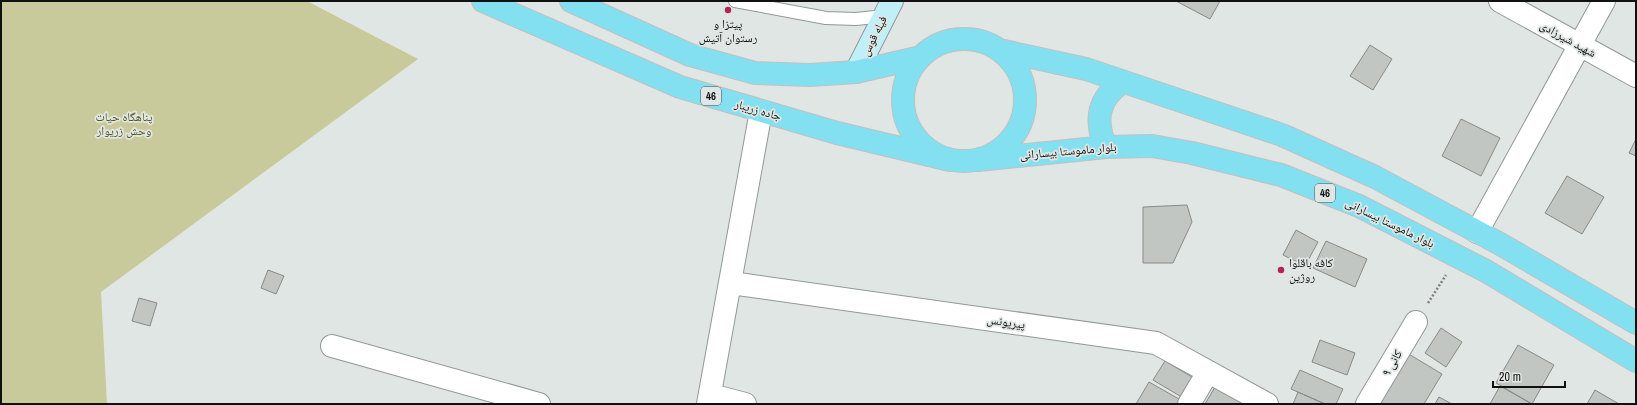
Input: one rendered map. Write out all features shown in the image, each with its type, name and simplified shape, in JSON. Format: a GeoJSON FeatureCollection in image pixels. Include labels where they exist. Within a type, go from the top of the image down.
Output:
{"type":"FeatureCollection","features":[{"type":"Feature","properties":{"kind":"main road","name":"جاده زریبار"},"geometry":{"type":"LineString","coordinates":[[484,1],[680,87],[837,133],[950,160]]}},
{"type":"Feature","properties":{"kind":"main road","name":"46"},"geometry":{"type":"LineString","coordinates":[[571,1],[690,55],[755,73],[810,75],[856,72],[921,56],[945,42],[966,39],[980,41],[999,50],[1086,69],[1282,135],[1376,177],[1477,232],[1636,323]]}},
{"type":"Feature","properties":{"kind":"main road","name":"46"},"geometry":{"type":"LineString","coordinates":[[921,56],[908,76],[904,91],[903,106],[909,126],[920,143],[934,153],[950,160],[978,160],[1006,145],[1019,127],[1025,105],[1024,84],[1013,63],[999,50]]}},
{"type":"Feature","properties":{"kind":"main road"},"geometry":{"type":"LineString","coordinates":[[1106,147],[1099,127],[1102,106],[1114,88],[1123,82]]}},
{"type":"Feature","properties":{"kind":"main road","name":"بلوار ماموستا بیسارانی"},"geometry":{"type":"LineString","coordinates":[[978,160],[1106,147],[1152,146],[1192,153],[1281,175],[1359,206],[1486,271],[1636,361]]}},
{"type":"Feature","properties":{"kind":"street","name":"شهید شیرزادی"},"geometry":{"type":"LineString","coordinates":[[1500,1],[1636,76]]}},
{"type":"Feature","properties":{"kind":"street"},"geometry":{"type":"LineString","coordinates":[[1477,232],[1604,1]]}},
{"type":"Feature","properties":{"kind":"street","name":"فیله قوس"},"geometry":{"type":"LineString","coordinates":[[856,72],[889,8]]}},
{"type":"Feature","properties":{"kind":"street"},"geometry":{"type":"LineString","coordinates":[[745,404],[710,399],[761,110]]}},
{"type":"Feature","properties":{"kind":"street","name":"پیریونس"},"geometry":{"type":"LineString","coordinates":[[731,283],[1156,343],[1267,404]]}},
{"type":"Feature","properties":{"kind":"street","name":"کانی ۹"},"geometry":{"type":"LineString","coordinates":[[1367,404],[1416,322]]}},
{"type":"Feature","properties":{"kind":"street"},"geometry":{"type":"LineString","coordinates":[[332,346],[539,404]]}},
{"type":"Feature","properties":{"kind":"street"},"geometry":{"type":"LineString","coordinates":[[1189,404],[1208,372]]}},
{"type":"Feature","properties":{"kind":"lane"},"geometry":{"type":"LineString","coordinates":[[735,1],[826,18],[856,19],[889,8]]}},
{"type":"Feature","properties":{"kind":"path"},"geometry":{"type":"LineString","coordinates":[[1416,322],[1458,257]]}},
{"type":"Feature","properties":{"kind":"green space","name":"پناهگاه حیات وحش زریوار"},"geometry":{"type":"Polygon","coordinates":[[[1,1],[307,1],[418,59],[101,292],[107,404],[1,404],[1,1]]]}},
{"type":"Feature","properties":{"kind":"building"},"geometry":{"type":"Polygon","coordinates":[[[1176,1],[1220,1],[1210,19],[1176,1]]]}},
{"type":"Feature","properties":{"kind":"building"},"geometry":{"type":"Polygon","coordinates":[[[1370,45],[1392,59],[1373,90],[1350,76],[1370,45]]]}},
{"type":"Feature","properties":{"kind":"building"},"geometry":{"type":"Polygon","coordinates":[[[1461,119],[1500,138],[1481,176],[1442,156],[1461,119]]]}},
{"type":"Feature","properties":{"kind":"building"},"geometry":{"type":"Polygon","coordinates":[[[1636,139],[1636,156],[1629,153],[1636,139]]]}},
{"type":"Feature","properties":{"kind":"building"},"geometry":{"type":"Polygon","coordinates":[[[1567,176],[1604,197],[1582,234],[1545,213],[1567,176]]]}},
{"type":"Feature","properties":{"kind":"building"},"geometry":{"type":"Polygon","coordinates":[[[1187,205],[1192,222],[1173,263],[1143,263],[1143,207],[1187,205]]]}},
{"type":"Feature","properties":{"kind":"building"},"geometry":{"type":"Polygon","coordinates":[[[1296,230],[1318,242],[1305,266],[1283,255],[1296,230]]]}},
{"type":"Feature","properties":{"kind":"building"},"geometry":{"type":"Polygon","coordinates":[[[1326,241],[1367,259],[1355,287],[1313,268],[1326,241]]]}},
{"type":"Feature","properties":{"kind":"building"},"geometry":{"type":"Polygon","coordinates":[[[268,270],[284,276],[276,294],[261,288],[268,270]]]}},
{"type":"Feature","properties":{"kind":"building"},"geometry":{"type":"Polygon","coordinates":[[[139,298],[157,303],[150,326],[132,321],[139,298]]]}},
{"type":"Feature","properties":{"kind":"building"},"geometry":{"type":"Polygon","coordinates":[[[1441,328],[1462,342],[1446,367],[1425,353],[1441,328]]]}},
{"type":"Feature","properties":{"kind":"building"},"geometry":{"type":"Polygon","coordinates":[[[1320,340],[1355,353],[1347,375],[1312,362],[1320,340]]]}},
{"type":"Feature","properties":{"kind":"building"},"geometry":{"type":"Polygon","coordinates":[[[1518,345],[1554,365],[1532,404],[1496,383],[1518,345]]]}},
{"type":"Feature","properties":{"kind":"building"},"geometry":{"type":"Polygon","coordinates":[[[1407,353],[1442,374],[1424,404],[1377,404],[1407,353]]]}},
{"type":"Feature","properties":{"kind":"building"},"geometry":{"type":"Polygon","coordinates":[[[1165,361],[1197,380],[1185,399],[1153,380],[1165,361]]]}},
{"type":"Feature","properties":{"kind":"building"},"geometry":{"type":"Polygon","coordinates":[[[1300,370],[1343,389],[1336,404],[1325,404],[1291,389],[1300,370]]]}},
{"type":"Feature","properties":{"kind":"building"},"geometry":{"type":"Polygon","coordinates":[[[1149,382],[1186,403],[1136,404],[1149,382]]]}},
{"type":"Feature","properties":{"kind":"building"},"geometry":{"type":"Polygon","coordinates":[[[1500,386],[1532,404],[1490,404],[1500,386]]]}},
{"type":"Feature","properties":{"kind":"building"},"geometry":{"type":"Polygon","coordinates":[[[1215,387],[1244,404],[1205,404],[1215,387]]]}},
{"type":"Feature","properties":{"kind":"building"},"geometry":{"type":"Polygon","coordinates":[[[1595,390],[1619,404],[1587,404],[1595,390]]]}},
{"type":"Feature","properties":{"kind":"building"},"geometry":{"type":"Polygon","coordinates":[[[1298,392],[1325,404],[1293,404],[1298,392]]]}},
{"type":"Feature","properties":{"kind":"building"},"geometry":{"type":"Polygon","coordinates":[[[1439,397],[1452,404],[1435,404],[1439,397]]]}},
{"type":"Feature","properties":{"kind":"place","name":"پیتزا و رستوان آتیش"},"geometry":{"type":"Point","coordinates":[728,10]}},
{"type":"Feature","properties":{"kind":"place","name":"کافه باقلوا روژین"},"geometry":{"type":"Point","coordinates":[1281,270]}}]}
